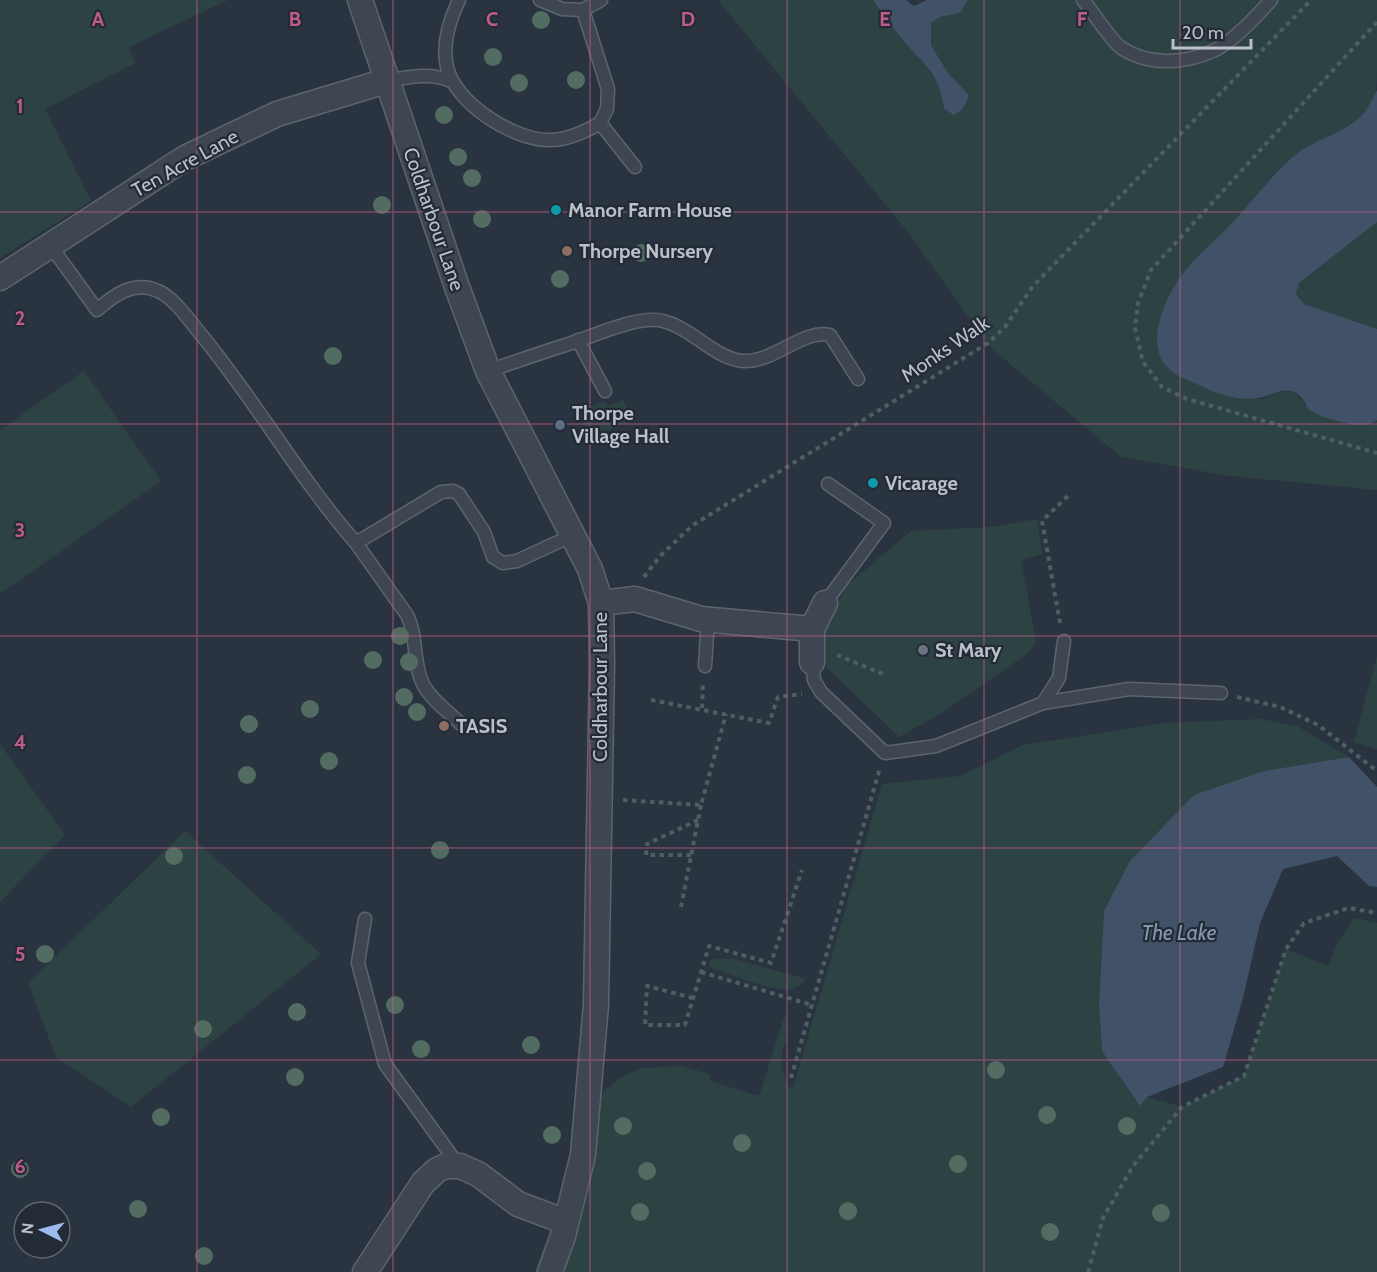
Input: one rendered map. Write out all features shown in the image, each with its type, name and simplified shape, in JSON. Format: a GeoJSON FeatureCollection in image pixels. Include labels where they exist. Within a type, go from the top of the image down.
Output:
{"type":"FeatureCollection","features":[{"type":"Feature","properties":{"kind":"street","name":"Coldharbour Lane"},"geometry":{"type":"LineString","coordinates":[[360,0],[457,287],[488,370],[590,569],[601,603],[596,1004],[583,1155],[566,1222],[550,1272]]}},
{"type":"Feature","properties":{"kind":"street","name":"Ten Acre Lane"},"geometry":{"type":"LineString","coordinates":[[0,278],[185,158],[277,114],[386,81]]}},
{"type":"Feature","properties":{"kind":"street"},"geometry":{"type":"LineString","coordinates":[[601,603],[635,599],[812,645],[825,603]]}},
{"type":"Feature","properties":{"kind":"street"},"geometry":{"type":"LineString","coordinates":[[365,1272],[423,1183],[437,1170],[446,1166],[460,1166],[478,1174],[518,1204],[566,1222]]}},
{"type":"Feature","properties":{"kind":"lane"},"geometry":{"type":"LineString","coordinates":[[451,81],[446,66],[445,50],[451,16],[459,0]]}},
{"type":"Feature","properties":{"kind":"lane"},"geometry":{"type":"LineString","coordinates":[[540,0],[562,9],[583,10],[601,0]]}},
{"type":"Feature","properties":{"kind":"lane"},"geometry":{"type":"LineString","coordinates":[[1083,0],[1120,46],[1147,59],[1171,63],[1213,51],[1250,24],[1271,0]]}},
{"type":"Feature","properties":{"kind":"lane"},"geometry":{"type":"LineString","coordinates":[[386,81],[429,75],[441,76],[451,81],[471,104],[503,127],[528,137],[550,140],[582,134],[600,123],[607,109],[608,88],[583,10]]}},
{"type":"Feature","properties":{"kind":"lane"},"geometry":{"type":"LineString","coordinates":[[600,123],[635,167]]}},
{"type":"Feature","properties":{"kind":"lane"},"geometry":{"type":"LineString","coordinates":[[50,245],[97,310],[111,298],[133,287],[158,291],[180,309],[236,377],[325,506],[356,543],[408,615],[422,681],[428,691],[462,725]]}},
{"type":"Feature","properties":{"kind":"lane"},"geometry":{"type":"LineString","coordinates":[[488,370],[614,327],[661,320],[686,330],[727,357],[744,361],[762,359],[819,333],[830,335],[858,379]]}},
{"type":"Feature","properties":{"kind":"lane"},"geometry":{"type":"LineString","coordinates":[[579,340],[605,391]]}},
{"type":"Feature","properties":{"kind":"lane"},"geometry":{"type":"LineString","coordinates":[[825,603],[884,523],[828,484]]}},
{"type":"Feature","properties":{"kind":"lane"},"geometry":{"type":"LineString","coordinates":[[356,543],[447,490],[453,491],[463,500],[484,532],[493,556],[502,563],[517,561],[573,536]]}},
{"type":"Feature","properties":{"kind":"lane"},"geometry":{"type":"LineString","coordinates":[[705,666],[708,619]]}},
{"type":"Feature","properties":{"kind":"lane"},"geometry":{"type":"LineString","coordinates":[[1043,703],[1059,678],[1064,641]]}},
{"type":"Feature","properties":{"kind":"lane"},"geometry":{"type":"LineString","coordinates":[[812,645],[814,680],[821,692],[885,753],[936,746],[1043,703],[1129,689],[1221,693]]}},
{"type":"Feature","properties":{"kind":"lane"},"geometry":{"type":"LineString","coordinates":[[364,920],[358,963],[385,1064],[460,1166]]}},
{"type":"Feature","properties":{"kind":"path","name":"Monks Walk"},"geometry":{"type":"LineString","coordinates":[[635,599],[643,579],[660,556],[693,525],[988,343],[1005,327],[1034,286],[1311,0]]}},
{"type":"Feature","properties":{"kind":"path"},"geometry":{"type":"LineString","coordinates":[[1377,22],[1151,270],[1138,303],[1135,328],[1143,362],[1161,387],[1187,399],[1377,453]]}},
{"type":"Feature","properties":{"kind":"path"},"geometry":{"type":"LineString","coordinates":[[1064,641],[1042,521],[1071,492]]}},
{"type":"Feature","properties":{"kind":"path"},"geometry":{"type":"LineString","coordinates":[[812,645],[883,674]]}},
{"type":"Feature","properties":{"kind":"path"},"geometry":{"type":"LineString","coordinates":[[651,700],[769,723],[778,697],[821,692]]}},
{"type":"Feature","properties":{"kind":"path"},"geometry":{"type":"LineString","coordinates":[[1221,693],[1280,707],[1318,725],[1377,771]]}},
{"type":"Feature","properties":{"kind":"path"},"geometry":{"type":"LineString","coordinates":[[681,907],[701,805],[726,714]]}},
{"type":"Feature","properties":{"kind":"path"},"geometry":{"type":"LineString","coordinates":[[791,1078],[885,753]]}},
{"type":"Feature","properties":{"kind":"path"},"geometry":{"type":"LineString","coordinates":[[600,799],[701,805]]}},
{"type":"Feature","properties":{"kind":"path"},"geometry":{"type":"LineString","coordinates":[[691,855],[646,855],[647,844],[698,820]]}},
{"type":"Feature","properties":{"kind":"path"},"geometry":{"type":"LineString","coordinates":[[693,998],[647,986],[645,1025],[685,1025],[710,946],[771,963],[802,870]]}},
{"type":"Feature","properties":{"kind":"path"},"geometry":{"type":"LineString","coordinates":[[1088,1272],[1103,1218],[1133,1166],[1182,1107],[1244,1076],[1286,949],[1304,923],[1349,908],[1377,913]]}},
{"type":"Feature","properties":{"kind":"path"},"geometry":{"type":"LineString","coordinates":[[701,972],[812,1005]]}},
{"type":"Feature","properties":{"kind":"green space"},"geometry":{"type":"Polygon","coordinates":[[[0,0],[228,0],[129,47],[135,63],[45,109],[91,201],[0,258],[0,0]]]}},
{"type":"Feature","properties":{"kind":"green space"},"geometry":{"type":"Polygon","coordinates":[[[718,0],[873,0],[897,33],[934,76],[942,96],[944,109],[969,95],[948,73],[931,45],[931,22],[940,17],[960,13],[968,0],[1377,0],[1377,86],[1370,104],[1353,122],[1287,162],[1195,262],[1166,304],[1157,341],[1260,400],[1287,391],[1297,395],[1308,409],[1366,426],[1377,420],[1377,490],[1230,476],[1121,457],[991,348],[907,231],[718,0]]]}},
{"type":"Feature","properties":{"kind":"green space"},"geometry":{"type":"Polygon","coordinates":[[[1377,222],[1377,329],[1304,304],[1296,294],[1299,283],[1377,222]]]}},
{"type":"Feature","properties":{"kind":"green space"},"geometry":{"type":"Polygon","coordinates":[[[84,371],[161,481],[0,594],[0,430],[84,371]]]}},
{"type":"Feature","properties":{"kind":"green space"},"geometry":{"type":"Polygon","coordinates":[[[623,400],[632,420],[591,438],[579,413],[601,402],[609,406],[623,400]]]}},
{"type":"Feature","properties":{"kind":"green space"},"geometry":{"type":"Polygon","coordinates":[[[1037,519],[1042,554],[1021,560],[1036,641],[1030,652],[940,714],[899,737],[822,663],[826,625],[847,585],[911,531],[991,527],[1037,519]]]}},
{"type":"Feature","properties":{"kind":"green space"},"geometry":{"type":"Polygon","coordinates":[[[1377,656],[1377,749],[1354,742],[1377,656]]]}},
{"type":"Feature","properties":{"kind":"green space"},"geometry":{"type":"Polygon","coordinates":[[[1261,719],[1297,726],[1349,757],[1264,771],[1104,911],[1099,1004],[1102,1051],[1140,1106],[1147,1097],[1182,1107],[1244,1076],[1286,949],[1328,966],[1338,942],[1354,918],[1377,923],[1377,1272],[535,1272],[596,1098],[620,1078],[641,1068],[682,1066],[711,1075],[710,1081],[759,1096],[785,1014],[788,1035],[781,1065],[787,1086],[793,1088],[882,784],[960,776],[1023,745],[1165,723],[1261,719]]]}},
{"type":"Feature","properties":{"kind":"green space"},"geometry":{"type":"Polygon","coordinates":[[[0,744],[65,835],[0,902],[0,744]]]}},
{"type":"Feature","properties":{"kind":"green space"},"geometry":{"type":"Polygon","coordinates":[[[185,831],[321,954],[131,1107],[56,1057],[28,983],[185,831]]]}},
{"type":"Feature","properties":{"kind":"green space"},"geometry":{"type":"Polygon","coordinates":[[[713,959],[734,959],[806,979],[793,988],[773,988],[711,968],[709,962],[713,959]]]}},
{"type":"Feature","properties":{"kind":"water"},"geometry":{"type":"Polygon","coordinates":[[[873,0],[906,0],[914,6],[927,0],[968,0],[960,13],[940,17],[931,23],[931,45],[948,73],[969,95],[963,109],[954,115],[944,109],[938,85],[929,69],[897,33],[873,0]]]}},
{"type":"Feature","properties":{"kind":"water"},"geometry":{"type":"Polygon","coordinates":[[[1377,90],[1377,222],[1299,283],[1296,294],[1304,304],[1377,329],[1377,420],[1359,425],[1327,418],[1308,409],[1301,397],[1290,391],[1281,391],[1254,399],[1237,398],[1220,394],[1175,374],[1160,356],[1157,343],[1162,314],[1174,286],[1195,259],[1232,223],[1285,164],[1302,150],[1359,118],[1377,90]]]}},
{"type":"Feature","properties":{"kind":"water","name":"The Lake"},"geometry":{"type":"Polygon","coordinates":[[[1349,757],[1377,787],[1377,887],[1369,886],[1337,856],[1283,869],[1260,923],[1243,998],[1223,1067],[1147,1097],[1140,1106],[1102,1051],[1099,1004],[1104,911],[1130,861],[1194,795],[1264,771],[1349,757]]]}},
{"type":"Feature","properties":{"kind":"place","name":"Manor Farm House"},"geometry":{"type":"Point","coordinates":[556,210]}},
{"type":"Feature","properties":{"kind":"place","name":"Thorpe Nursery"},"geometry":{"type":"Point","coordinates":[567,251]}},
{"type":"Feature","properties":{"kind":"place","name":"Thorpe Village Hall"},"geometry":{"type":"Point","coordinates":[560,425]}},
{"type":"Feature","properties":{"kind":"place","name":"Vicarage"},"geometry":{"type":"Point","coordinates":[873,483]}},
{"type":"Feature","properties":{"kind":"place","name":"St Mary"},"geometry":{"type":"Point","coordinates":[923,650]}},
{"type":"Feature","properties":{"kind":"place","name":"TASIS"},"geometry":{"type":"Point","coordinates":[444,726]}}]}
